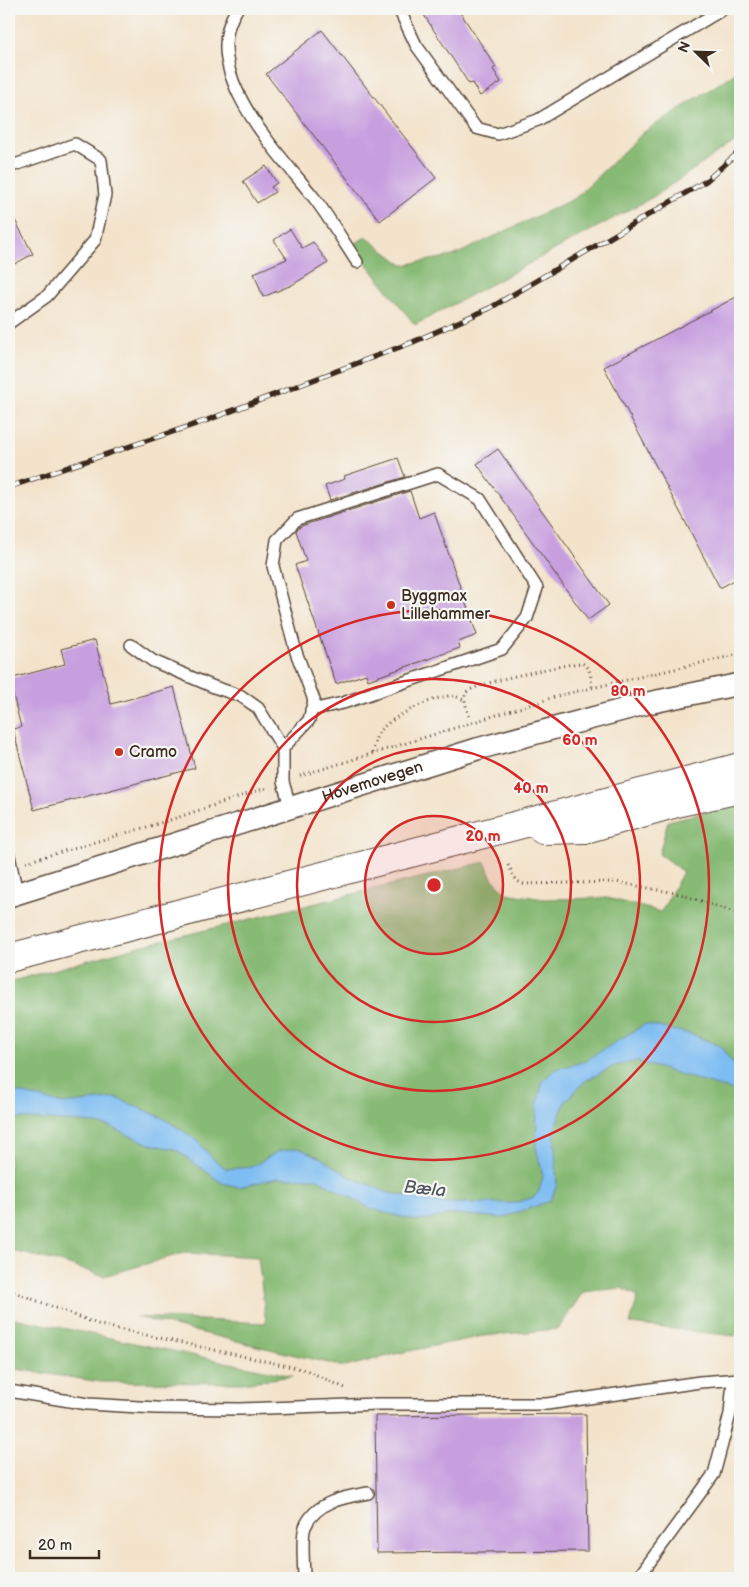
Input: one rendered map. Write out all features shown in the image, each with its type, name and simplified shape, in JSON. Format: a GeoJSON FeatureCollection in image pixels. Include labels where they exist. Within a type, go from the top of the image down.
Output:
{"type":"FeatureCollection","features":[{"type":"Feature","properties":{"kind":"highway"},"geometry":{"type":"LineString","coordinates":[[202,907],[230,890],[264,877],[740,750]]}},
{"type":"Feature","properties":{"kind":"highway"},"geometry":{"type":"LineString","coordinates":[[9,958],[740,767]]}},
{"type":"Feature","properties":{"kind":"highway"},"geometry":{"type":"LineString","coordinates":[[494,832],[585,829],[680,802],[740,789]]}},
{"type":"Feature","properties":{"kind":"street","name":"Hovemovegen"},"geometry":{"type":"LineString","coordinates":[[13,894],[487,746],[648,703],[740,684]]}},
{"type":"Feature","properties":{"kind":"lane"},"geometry":{"type":"LineString","coordinates":[[237,9],[229,26],[226,43],[230,74],[243,106],[319,204],[357,262]]}},
{"type":"Feature","properties":{"kind":"lane"},"geometry":{"type":"LineString","coordinates":[[399,9],[416,45],[476,128],[498,134],[538,120],[723,9]]}},
{"type":"Feature","properties":{"kind":"lane"},"geometry":{"type":"LineString","coordinates":[[9,166],[74,144],[101,160],[105,195],[95,240],[47,296],[9,323]]}},
{"type":"Feature","properties":{"kind":"lane"},"geometry":{"type":"LineString","coordinates":[[283,748],[310,720],[311,710],[314,700],[296,652],[274,566],[277,540],[298,519],[438,474],[480,499],[537,588],[528,618],[502,649],[343,703],[311,710]]}},
{"type":"Feature","properties":{"kind":"lane"},"geometry":{"type":"LineString","coordinates":[[131,644],[154,661],[214,687],[241,696],[258,708],[283,748],[283,782],[290,806]]}},
{"type":"Feature","properties":{"kind":"lane"},"geometry":{"type":"LineString","coordinates":[[10,861],[13,894]]}},
{"type":"Feature","properties":{"kind":"lane"},"geometry":{"type":"LineString","coordinates":[[9,1391],[88,1404],[156,1408],[239,1409],[377,1404],[414,1406],[547,1404],[700,1382],[737,1380],[714,1474],[638,1578]]}},
{"type":"Feature","properties":{"kind":"lane"},"geometry":{"type":"LineString","coordinates":[[304,1578],[304,1528],[319,1508],[342,1498],[368,1493]]}},
{"type":"Feature","properties":{"kind":"path"},"geometry":{"type":"LineString","coordinates":[[10,861],[167,821],[373,753],[592,687],[740,654]]}},
{"type":"Feature","properties":{"kind":"path"},"geometry":{"type":"LineString","coordinates":[[469,716],[466,702],[468,690],[478,685],[578,663],[586,665],[592,687]]}},
{"type":"Feature","properties":{"kind":"path"},"geometry":{"type":"LineString","coordinates":[[373,753],[375,738],[381,729],[396,719],[433,700],[453,696],[466,702]]}},
{"type":"Feature","properties":{"kind":"path"},"geometry":{"type":"LineString","coordinates":[[508,865],[517,881],[524,884],[616,882],[680,894],[740,914]]}},
{"type":"Feature","properties":{"kind":"path"},"geometry":{"type":"LineString","coordinates":[[9,1290],[100,1325],[306,1370],[377,1404]]}},
{"type":"Feature","properties":{"kind":"green space"},"geometry":{"type":"Polygon","coordinates":[[[740,70],[740,138],[653,197],[415,325],[352,245],[366,237],[403,265],[453,256],[575,198],[644,132],[740,70]]]}},
{"type":"Feature","properties":{"kind":"green space"},"geometry":{"type":"Polygon","coordinates":[[[740,804],[740,1327],[735,1336],[630,1324],[638,1296],[621,1288],[583,1292],[558,1329],[483,1336],[399,1353],[345,1367],[136,1317],[266,1323],[258,1257],[184,1253],[104,1276],[56,1261],[9,1250],[9,982],[136,947],[485,862],[492,878],[506,893],[543,899],[607,898],[661,912],[683,872],[659,854],[668,821],[740,804]]]}},
{"type":"Feature","properties":{"kind":"green space"},"geometry":{"type":"Polygon","coordinates":[[[9,1317],[293,1376],[242,1383],[101,1382],[9,1368],[9,1317]]]}},
{"type":"Feature","properties":{"kind":"water"},"geometry":{"type":"Polygon","coordinates":[[[645,1024],[691,1034],[720,1046],[740,1073],[740,1093],[636,1061],[614,1066],[585,1081],[565,1102],[554,1130],[557,1185],[550,1201],[502,1218],[456,1214],[417,1221],[371,1209],[316,1178],[277,1178],[239,1187],[222,1183],[175,1149],[149,1144],[108,1126],[84,1122],[9,1118],[9,1090],[63,1104],[117,1098],[163,1118],[197,1140],[212,1158],[227,1169],[251,1167],[279,1151],[299,1148],[321,1158],[350,1177],[389,1193],[446,1203],[515,1203],[534,1197],[539,1191],[543,1176],[536,1147],[537,1105],[543,1081],[554,1070],[585,1061],[645,1024]]]}},
{"type":"Feature","properties":{"kind":"building"},"geometry":{"type":"Polygon","coordinates":[[[420,9],[458,9],[496,67],[493,69],[501,82],[480,96],[472,83],[469,84],[420,9]]]}},
{"type":"Feature","properties":{"kind":"building"},"geometry":{"type":"Polygon","coordinates":[[[322,30],[436,178],[380,221],[266,74],[322,30]]]}},
{"type":"Feature","properties":{"kind":"building"},"geometry":{"type":"Polygon","coordinates":[[[266,166],[277,183],[271,187],[275,192],[257,203],[243,181],[266,166]]]}},
{"type":"Feature","properties":{"kind":"building"},"geometry":{"type":"Polygon","coordinates":[[[9,209],[33,254],[9,267],[9,209]]]}},
{"type":"Feature","properties":{"kind":"building"},"geometry":{"type":"Polygon","coordinates":[[[290,229],[302,248],[313,242],[328,263],[292,285],[263,297],[254,273],[287,259],[274,240],[290,229]]]}},
{"type":"Feature","properties":{"kind":"building"},"geometry":{"type":"Polygon","coordinates":[[[740,295],[740,577],[720,588],[604,367],[740,295]]]}},
{"type":"Feature","properties":{"kind":"building"},"geometry":{"type":"Polygon","coordinates":[[[498,449],[609,605],[588,620],[477,464],[498,449]]]}},
{"type":"Feature","properties":{"kind":"building"},"geometry":{"type":"Polygon","coordinates":[[[398,458],[405,477],[330,500],[325,486],[345,479],[344,476],[398,458]]]}},
{"type":"Feature","properties":{"kind":"building"},"geometry":{"type":"Polygon","coordinates":[[[410,491],[419,518],[434,512],[477,635],[458,642],[460,648],[368,680],[366,674],[336,684],[295,565],[306,561],[296,531],[301,526],[410,491]]]}},
{"type":"Feature","properties":{"kind":"building"},"geometry":{"type":"Polygon","coordinates":[[[95,640],[111,704],[174,687],[195,768],[34,810],[13,729],[21,727],[9,679],[65,664],[61,649],[95,640]]]}},
{"type":"Feature","properties":{"kind":"building"},"geometry":{"type":"Polygon","coordinates":[[[586,1414],[588,1551],[377,1553],[375,1416],[586,1414]]]}},
{"type":"Feature","properties":{"kind":"railway"},"geometry":{"type":"LineString","coordinates":[[9,487],[205,421],[413,342],[490,308],[706,181],[740,151]]}},
{"type":"Feature","properties":{"kind":"place","name":"Byggmax Lillehammer"},"geometry":{"type":"Point","coordinates":[391,605]}},
{"type":"Feature","properties":{"kind":"place","name":"Cramo"},"geometry":{"type":"Point","coordinates":[119,752]}},
{"type":"Feature","properties":{"kind":"water label","name":"Bæla"},"geometry":{"type":"Point","coordinates":[425,1189]}}]}
